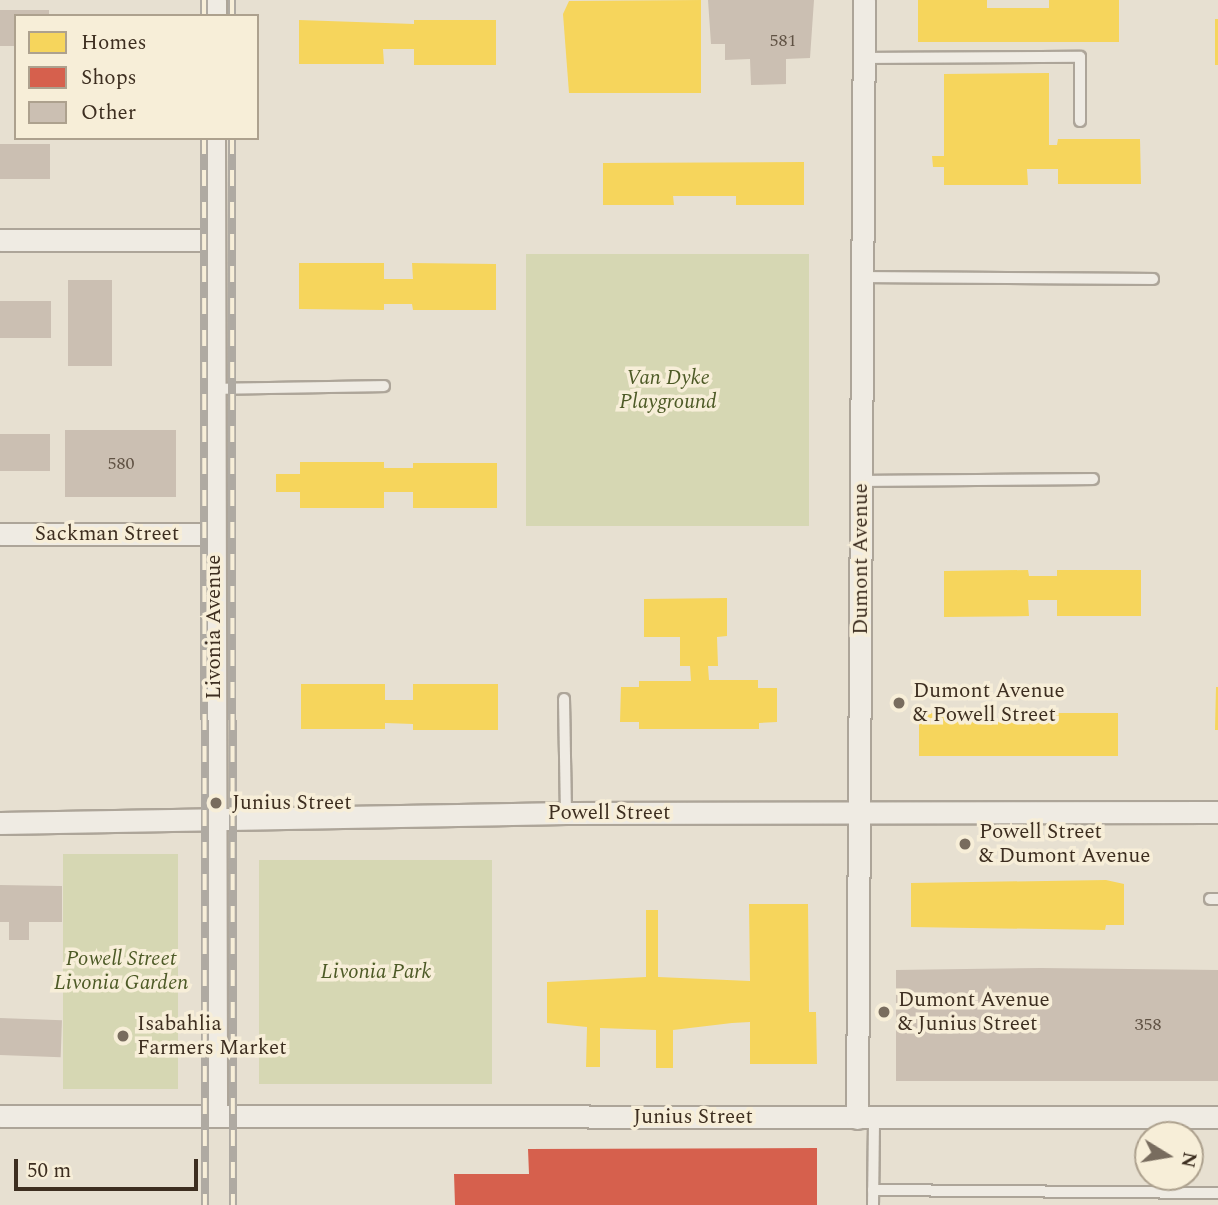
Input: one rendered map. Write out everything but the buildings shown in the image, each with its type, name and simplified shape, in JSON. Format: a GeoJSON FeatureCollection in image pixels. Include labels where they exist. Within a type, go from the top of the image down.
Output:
{"type":"FeatureCollection","features":[{"type":"Feature","properties":{"kind":"street","name":"Dumont Avenue"},"geometry":{"type":"LineString","coordinates":[[863,0],[859,812],[866,1118]]}},
{"type":"Feature","properties":{"kind":"street","name":"Livonia Avenue"},"geometry":{"type":"LineString","coordinates":[[214,140],[216,1115]]}},
{"type":"Feature","properties":{"kind":"street"},"geometry":{"type":"LineString","coordinates":[[0,240],[214,240]]}},
{"type":"Feature","properties":{"kind":"street","name":"Sackman Street"},"geometry":{"type":"LineString","coordinates":[[0,534],[214,534]]}},
{"type":"Feature","properties":{"kind":"street","name":"Powell Street"},"geometry":{"type":"LineString","coordinates":[[0,823],[566,813],[1218,813]]}},
{"type":"Feature","properties":{"kind":"street","name":"Junius Street"},"geometry":{"type":"LineString","coordinates":[[0,1115],[1218,1117]]}},
{"type":"Feature","properties":{"kind":"lane"},"geometry":{"type":"LineString","coordinates":[[863,58],[1080,57],[1080,121]]}},
{"type":"Feature","properties":{"kind":"lane"},"geometry":{"type":"LineString","coordinates":[[862,277],[1153,279]]}},
{"type":"Feature","properties":{"kind":"lane"},"geometry":{"type":"LineString","coordinates":[[214,389],[384,386]]}},
{"type":"Feature","properties":{"kind":"lane"},"geometry":{"type":"LineString","coordinates":[[861,481],[1093,478]]}},
{"type":"Feature","properties":{"kind":"lane"},"geometry":{"type":"LineString","coordinates":[[564,699],[566,813]]}},
{"type":"Feature","properties":{"kind":"lane"},"geometry":{"type":"LineString","coordinates":[[866,1118],[873,1205]]}},
{"type":"Feature","properties":{"kind":"lane"},"geometry":{"type":"LineString","coordinates":[[873,1190],[1218,1193]]}},
{"type":"Feature","properties":{"kind":"lane"},"geometry":{"type":"LineString","coordinates":[[1109,1192],[1109,1205]]}},
{"type":"Feature","properties":{"kind":"green space","name":"Van Dyke Playground"},"geometry":{"type":"Polygon","coordinates":[[[526,254],[809,254],[809,526],[526,526],[526,254]]]}},
{"type":"Feature","properties":{"kind":"green space","name":"Powell Street Livonia Garden"},"geometry":{"type":"Polygon","coordinates":[[[63,854],[178,854],[178,1089],[63,1089],[63,854]]]}},
{"type":"Feature","properties":{"kind":"green space","name":"Livonia Park"},"geometry":{"type":"Polygon","coordinates":[[[259,860],[492,860],[492,1084],[259,1084],[259,860]]]}},
{"type":"Feature","properties":{"kind":"railway"},"geometry":{"type":"LineString","coordinates":[[204,0],[204,14]]}},
{"type":"Feature","properties":{"kind":"railway"},"geometry":{"type":"LineString","coordinates":[[232,0],[232,14]]}},
{"type":"Feature","properties":{"kind":"railway"},"geometry":{"type":"LineString","coordinates":[[204,140],[205,1205]]}},
{"type":"Feature","properties":{"kind":"railway"},"geometry":{"type":"LineString","coordinates":[[232,140],[233,1205]]}},
{"type":"Feature","properties":{"kind":"place","name":"Dumont Avenue & Powell Street"},"geometry":{"type":"Point","coordinates":[899,703]}},
{"type":"Feature","properties":{"kind":"place","name":"Junius Street"},"geometry":{"type":"Point","coordinates":[216,803]}},
{"type":"Feature","properties":{"kind":"place","name":"Powell Street & Dumont Avenue"},"geometry":{"type":"Point","coordinates":[965,844]}},
{"type":"Feature","properties":{"kind":"place","name":"Dumont Avenue & Junius Street"},"geometry":{"type":"Point","coordinates":[884,1012]}},
{"type":"Feature","properties":{"kind":"place","name":"Isabahlia Farmers Market"},"geometry":{"type":"Point","coordinates":[123,1036]}}]}
